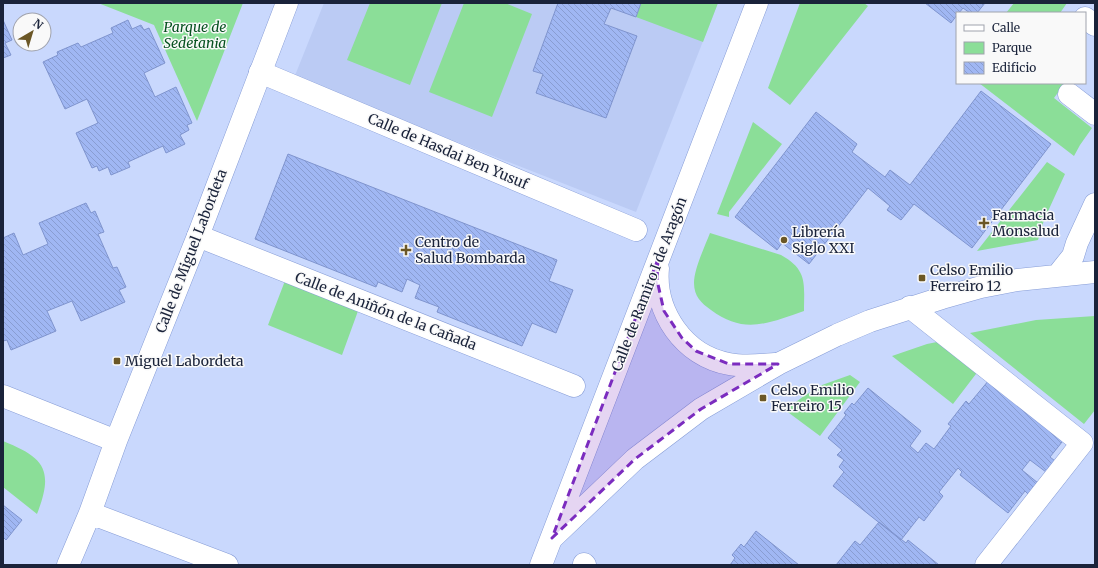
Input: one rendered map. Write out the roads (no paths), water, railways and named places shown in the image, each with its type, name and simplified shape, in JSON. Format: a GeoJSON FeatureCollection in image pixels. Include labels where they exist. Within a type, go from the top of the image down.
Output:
{"type":"FeatureCollection","features":[{"type":"Feature","properties":{"kind":"street","name":"Calle de Miguel Labordeta"},"geometry":{"type":"LineString","coordinates":[[68,565],[90,513],[116,441],[198,236],[287,3]]}},
{"type":"Feature","properties":{"kind":"street","name":"Calle de Ramiro I de Aragón"},"geometry":{"type":"LineString","coordinates":[[541,565],[757,3]]}},
{"type":"Feature","properties":{"kind":"street"},"geometry":{"type":"LineString","coordinates":[[1081,12],[1088,3]]}},
{"type":"Feature","properties":{"kind":"street"},"geometry":{"type":"LineString","coordinates":[[1086,19],[1095,25]]}},
{"type":"Feature","properties":{"kind":"street","name":"Calle de Hasdai Ben Yusuf"},"geometry":{"type":"LineString","coordinates":[[260,72],[636,230]]}},
{"type":"Feature","properties":{"kind":"street"},"geometry":{"type":"LineString","coordinates":[[1069,94],[1095,114]]}},
{"type":"Feature","properties":{"kind":"street"},"geometry":{"type":"LineString","coordinates":[[1057,276],[1073,256],[1077,243],[1095,204]]}},
{"type":"Feature","properties":{"kind":"street","name":"Calle de Aniñón de la Cañada"},"geometry":{"type":"LineString","coordinates":[[198,236],[574,386]]}},
{"type":"Feature","properties":{"kind":"street"},"geometry":{"type":"LineString","coordinates":[[1073,256],[1087,267],[1095,271]]}},
{"type":"Feature","properties":{"kind":"street"},"geometry":{"type":"LineString","coordinates":[[658,259],[657,280],[664,311],[682,338],[696,351],[711,359],[729,364],[745,366],[778,364]]}},
{"type":"Feature","properties":{"kind":"street"},"geometry":{"type":"LineString","coordinates":[[552,538],[635,459],[701,409],[778,364],[837,335],[910,307],[981,287],[1017,280],[1095,271]]}},
{"type":"Feature","properties":{"kind":"street"},"geometry":{"type":"LineString","coordinates":[[910,307],[1082,443],[986,565]]}},
{"type":"Feature","properties":{"kind":"street"},"geometry":{"type":"LineString","coordinates":[[3,396],[116,441]]}},
{"type":"Feature","properties":{"kind":"street"},"geometry":{"type":"LineString","coordinates":[[90,513],[227,565]]}},
{"type":"Feature","properties":{"kind":"place","name":"Farmacia Monsalud"},"geometry":{"type":"Point","coordinates":[984,223]}},
{"type":"Feature","properties":{"kind":"place","name":"Librería Siglo XXI"},"geometry":{"type":"Point","coordinates":[784,240]}},
{"type":"Feature","properties":{"kind":"place","name":"Centro de Salud Bombarda"},"geometry":{"type":"Point","coordinates":[406,250]}},
{"type":"Feature","properties":{"kind":"place","name":"Celso Emilio Ferreiro 12"},"geometry":{"type":"Point","coordinates":[922,278]}},
{"type":"Feature","properties":{"kind":"place","name":"Miguel Labordeta"},"geometry":{"type":"Point","coordinates":[117,361]}},
{"type":"Feature","properties":{"kind":"place","name":"Celso Emilio Ferreiro 15"},"geometry":{"type":"Point","coordinates":[763,398]}},
{"type":"Feature","properties":{"kind":"park label","name":"Parque de Sedetania"},"geometry":{"type":"Point","coordinates":[195,36]}}]}
